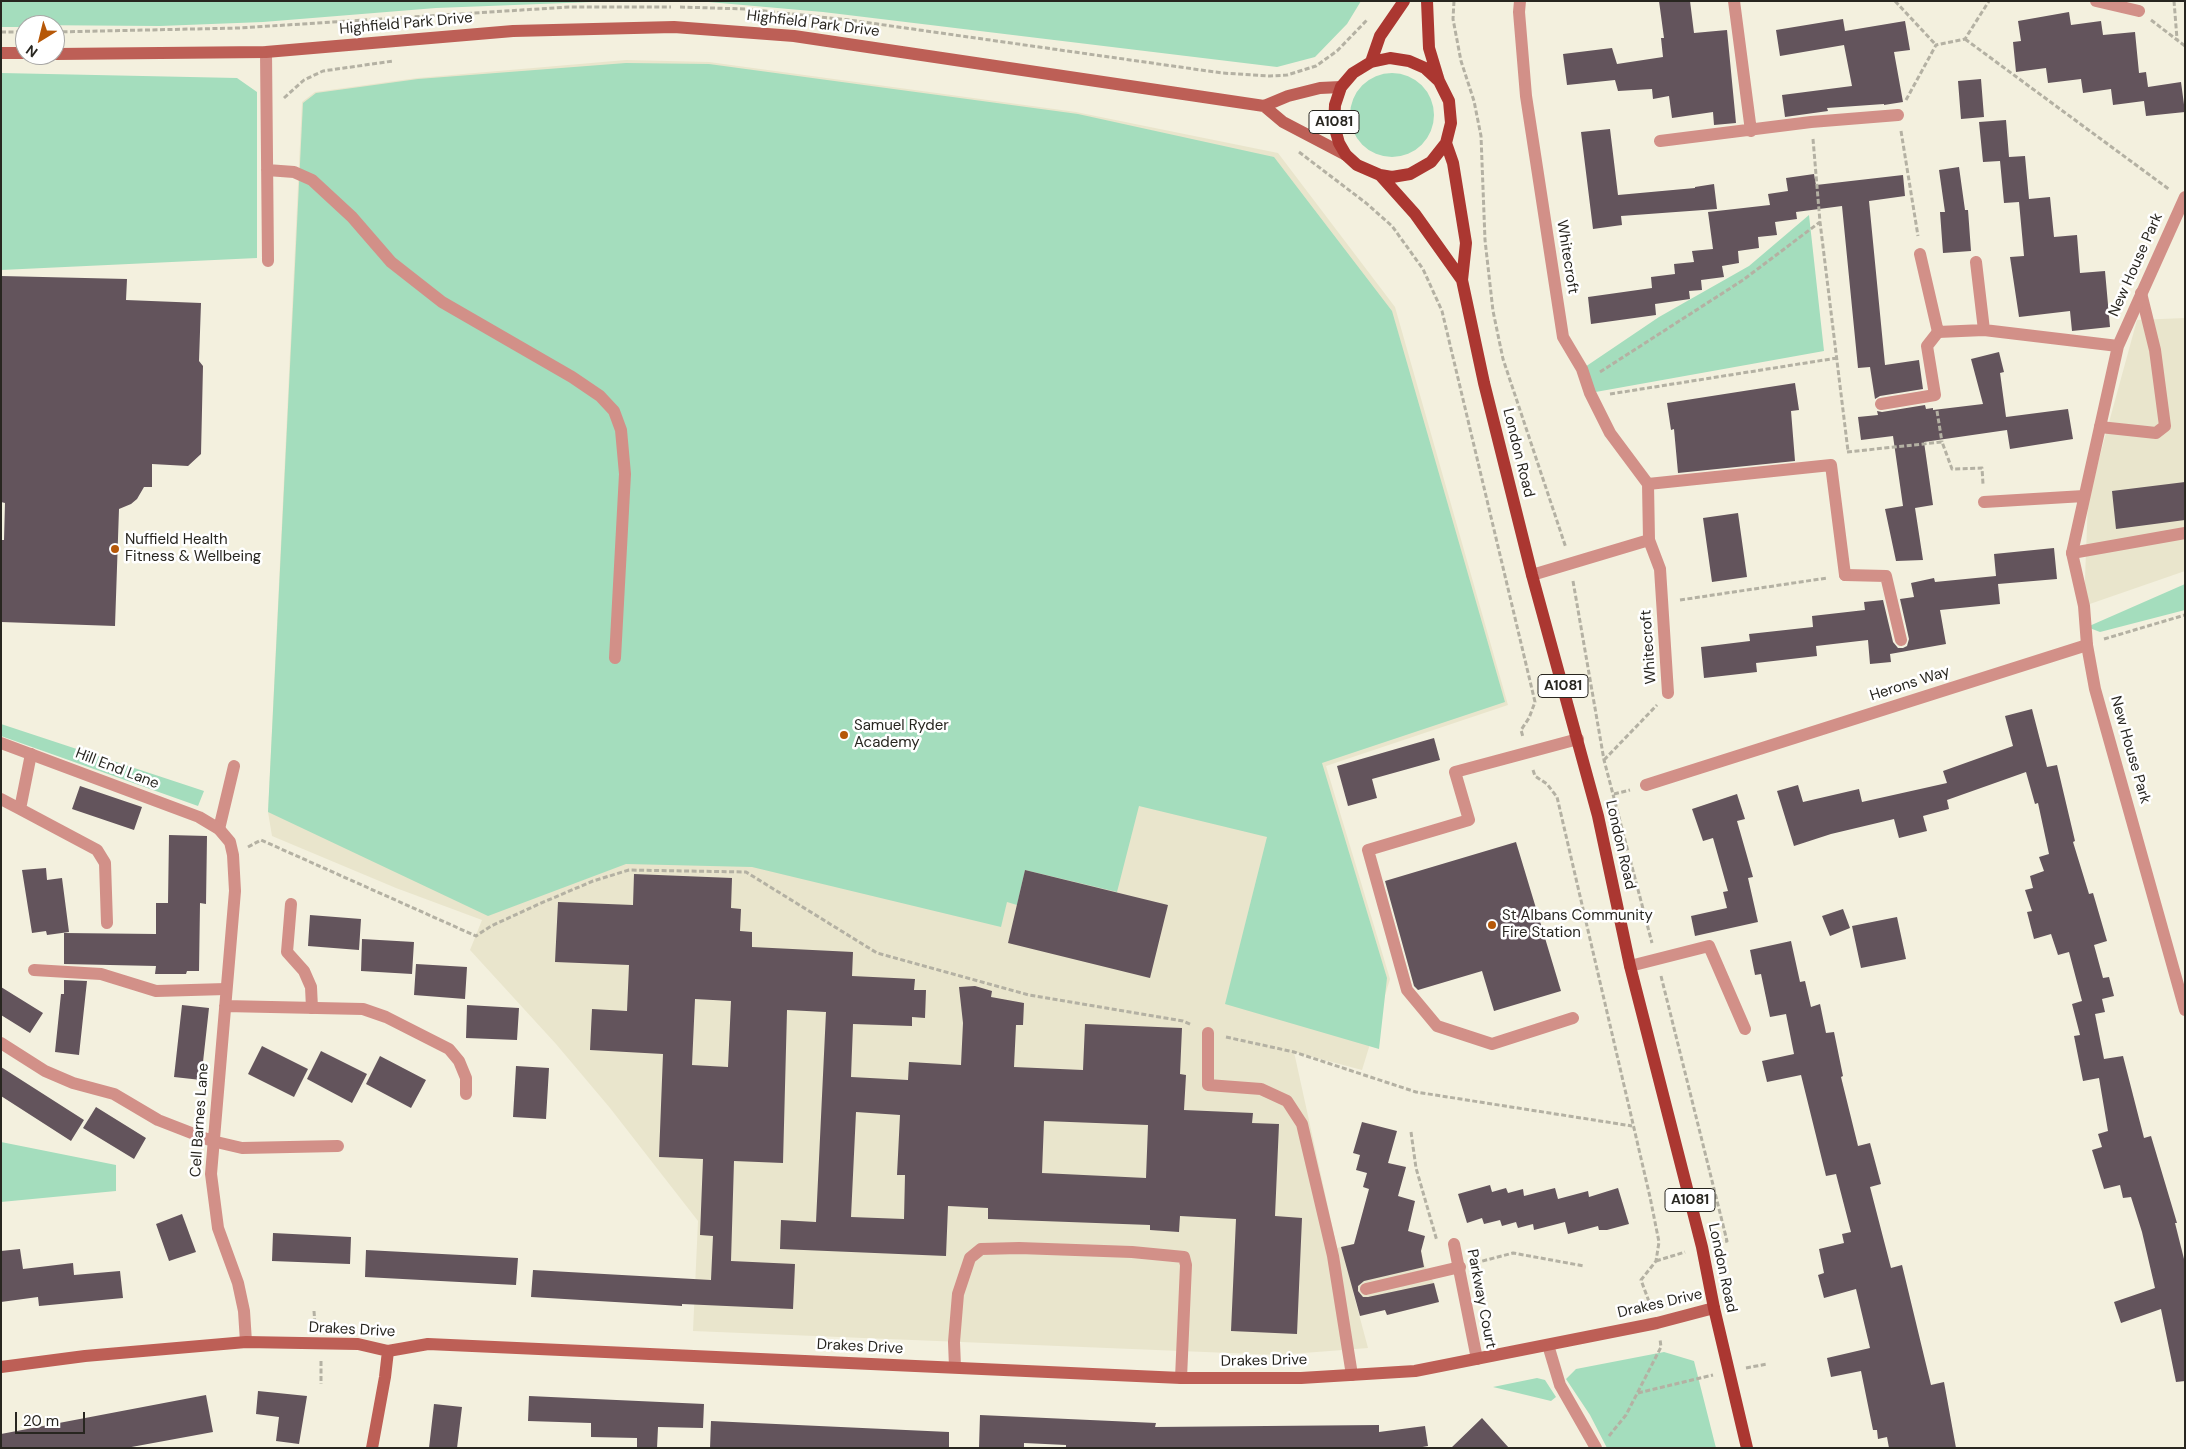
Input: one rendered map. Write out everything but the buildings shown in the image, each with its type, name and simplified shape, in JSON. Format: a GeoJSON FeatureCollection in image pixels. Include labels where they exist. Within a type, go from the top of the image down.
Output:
{"type":"FeatureCollection","features":[{"type":"Feature","properties":{"kind":"main road"},"geometry":{"type":"LineString","coordinates":[[1371,62],[1380,36],[1404,1]]}},
{"type":"Feature","properties":{"kind":"main road","name":"London Road"},"geometry":{"type":"LineString","coordinates":[[1427,1],[1429,48],[1439,81],[1449,101],[1451,123],[1446,143],[1431,162],[1410,174],[1392,177],[1380,175],[1357,165],[1346,155],[1339,143],[1334,125],[1334,104],[1341,87],[1353,73],[1371,62],[1390,58],[1409,61],[1425,68],[1439,81]]}},
{"type":"Feature","properties":{"kind":"main road","name":"London Road"},"geometry":{"type":"LineString","coordinates":[[1446,143],[1453,163],[1466,243],[1462,280],[1484,383],[1532,575],[1598,816],[1630,966],[1702,1247],[1714,1308],[1747,1448]]}},
{"type":"Feature","properties":{"kind":"main road","name":"London Road"},"geometry":{"type":"LineString","coordinates":[[1380,175],[1414,214],[1462,280]]}},
{"type":"Feature","properties":{"kind":"street"},"geometry":{"type":"LineString","coordinates":[[1734,1],[1750,131]]}},
{"type":"Feature","properties":{"kind":"street"},"geometry":{"type":"LineString","coordinates":[[2096,1],[2119,4],[2139,11]]}},
{"type":"Feature","properties":{"kind":"street","name":"Whitecroft"},"geometry":{"type":"LineString","coordinates":[[1519,7],[1526,96],[1535,165],[1563,337],[1582,369],[1592,397],[1610,433],[1648,484],[1649,540],[1660,569],[1668,693]]}},
{"type":"Feature","properties":{"kind":"street","name":"Highfield Park Drive"},"geometry":{"type":"LineString","coordinates":[[65,54],[266,52],[513,31],[674,27],[804,38],[1264,106]]}},
{"type":"Feature","properties":{"kind":"street"},"geometry":{"type":"LineString","coordinates":[[266,52],[268,261]]}},
{"type":"Feature","properties":{"kind":"street"},"geometry":{"type":"LineString","coordinates":[[1,53],[15,53]]}},
{"type":"Feature","properties":{"kind":"street"},"geometry":{"type":"LineString","coordinates":[[1341,87],[1320,88],[1288,96],[1264,106],[1283,122],[1346,155]]}},
{"type":"Feature","properties":{"kind":"street"},"geometry":{"type":"LineString","coordinates":[[1660,141],[1811,122],[1898,115]]}},
{"type":"Feature","properties":{"kind":"street"},"geometry":{"type":"LineString","coordinates":[[267,170],[294,172],[312,180],[352,217],[391,262],[442,302],[572,377],[600,396],[614,411],[621,430],[625,474],[615,658]]}},
{"type":"Feature","properties":{"kind":"street","name":"New House Park"},"geometry":{"type":"LineString","coordinates":[[2184,199],[2118,346],[2072,553],[2084,606],[2086,645],[2095,689],[2185,1010]]}},
{"type":"Feature","properties":{"kind":"street"},"geometry":{"type":"LineString","coordinates":[[1920,254],[1938,332]]}},
{"type":"Feature","properties":{"kind":"street"},"geometry":{"type":"LineString","coordinates":[[1976,262],[1984,330]]}},
{"type":"Feature","properties":{"kind":"street"},"geometry":{"type":"LineString","coordinates":[[2100,427],[2156,434],[2165,426],[2155,350],[2141,293]]}},
{"type":"Feature","properties":{"kind":"street"},"geometry":{"type":"LineString","coordinates":[[1881,404],[1935,396],[1927,346],[1938,332],[1984,330],[2118,346]]}},
{"type":"Feature","properties":{"kind":"street"},"geometry":{"type":"LineString","coordinates":[[1648,484],[1831,465],[1845,575],[1886,576],[1901,640]]}},
{"type":"Feature","properties":{"kind":"street"},"geometry":{"type":"LineString","coordinates":[[1984,502],[2084,496]]}},
{"type":"Feature","properties":{"kind":"street"},"geometry":{"type":"LineString","coordinates":[[2072,553],[2185,533]]}},
{"type":"Feature","properties":{"kind":"street"},"geometry":{"type":"LineString","coordinates":[[1532,575],[1649,540]]}},
{"type":"Feature","properties":{"kind":"street","name":"Herons Way"},"geometry":{"type":"LineString","coordinates":[[1646,785],[2086,645]]}},
{"type":"Feature","properties":{"kind":"street"},"geometry":{"type":"LineString","coordinates":[[1573,1018],[1492,1044],[1437,1026],[1407,990],[1368,850],[1469,820],[1455,772],[1578,739]]}},
{"type":"Feature","properties":{"kind":"street","name":"Hill End Lane"},"geometry":{"type":"LineString","coordinates":[[1,743],[198,817],[219,830]]}},
{"type":"Feature","properties":{"kind":"street"},"geometry":{"type":"LineString","coordinates":[[20,809],[31,754]]}},
{"type":"Feature","properties":{"kind":"street"},"geometry":{"type":"LineString","coordinates":[[233,855],[230,842],[219,830],[234,766]]}},
{"type":"Feature","properties":{"kind":"street"},"geometry":{"type":"LineString","coordinates":[[1,799],[97,850],[105,863],[107,923]]}},
{"type":"Feature","properties":{"kind":"street","name":"Cell Barnes Lane"},"geometry":{"type":"LineString","coordinates":[[233,855],[234,891],[232,926],[212,1141],[211,1174],[218,1228],[238,1284],[244,1311],[246,1342]]}},
{"type":"Feature","properties":{"kind":"street"},"geometry":{"type":"LineString","coordinates":[[291,904],[287,952],[304,971],[311,987],[312,1008]]}},
{"type":"Feature","properties":{"kind":"street"},"geometry":{"type":"LineString","coordinates":[[1630,966],[1709,946],[1745,1029]]}},
{"type":"Feature","properties":{"kind":"street"},"geometry":{"type":"LineString","coordinates":[[34,970],[101,974],[156,991],[226,989]]}},
{"type":"Feature","properties":{"kind":"street"},"geometry":{"type":"LineString","coordinates":[[225,1006],[362,1010],[386,1017],[449,1049],[459,1061],[466,1078],[466,1094]]}},
{"type":"Feature","properties":{"kind":"street"},"geometry":{"type":"LineString","coordinates":[[1208,1033],[1208,1085],[1261,1090],[1287,1101],[1302,1124],[1333,1256],[1352,1375]]}},
{"type":"Feature","properties":{"kind":"street"},"geometry":{"type":"LineString","coordinates":[[1,1043],[45,1071],[73,1083],[114,1094],[158,1120],[212,1141],[242,1148],[338,1146]]}},
{"type":"Feature","properties":{"kind":"street","name":"Parkway Court"},"geometry":{"type":"LineString","coordinates":[[1454,1244],[1460,1268],[1467,1318],[1477,1359]]}},
{"type":"Feature","properties":{"kind":"street"},"geometry":{"type":"LineString","coordinates":[[955,1367],[954,1342],[958,1294],[970,1258],[981,1249],[1019,1248],[1122,1252],[1184,1257],[1186,1265],[1181,1378]]}},
{"type":"Feature","properties":{"kind":"street"},"geometry":{"type":"LineString","coordinates":[[1366,1289],[1460,1268]]}},
{"type":"Feature","properties":{"kind":"street","name":"Drakes Drive"},"geometry":{"type":"LineString","coordinates":[[1,1367],[85,1356],[246,1342],[358,1344],[388,1351],[428,1344],[1181,1378],[1301,1378],[1415,1371],[1548,1345],[1714,1308]]}},
{"type":"Feature","properties":{"kind":"street"},"geometry":{"type":"LineString","coordinates":[[1548,1345],[1560,1385],[1600,1444]]}},
{"type":"Feature","properties":{"kind":"street"},"geometry":{"type":"LineString","coordinates":[[372,1448],[386,1377],[388,1351]]}},
{"type":"Feature","properties":{"kind":"path"},"geometry":{"type":"LineString","coordinates":[[1454,1],[1452,18],[1461,61],[1474,101],[1482,136],[1486,240],[1493,311],[1502,359],[1565,544]]}},
{"type":"Feature","properties":{"kind":"path"},"geometry":{"type":"LineString","coordinates":[[1895,1],[1936,45]]}},
{"type":"Feature","properties":{"kind":"path"},"geometry":{"type":"LineString","coordinates":[[1965,40],[1989,1]]}},
{"type":"Feature","properties":{"kind":"path"},"geometry":{"type":"LineString","coordinates":[[2174,1],[2176,40]]}},
{"type":"Feature","properties":{"kind":"path"},"geometry":{"type":"LineString","coordinates":[[2139,11],[2185,46]]}},
{"type":"Feature","properties":{"kind":"path"},"geometry":{"type":"LineString","coordinates":[[266,112],[304,80],[323,72],[411,59],[404,16]]}},
{"type":"Feature","properties":{"kind":"path"},"geometry":{"type":"LineString","coordinates":[[1,32],[15,32]]}},
{"type":"Feature","properties":{"kind":"path"},"geometry":{"type":"LineString","coordinates":[[1936,45],[1965,40],[2184,199]]}},
{"type":"Feature","properties":{"kind":"path"},"geometry":{"type":"LineString","coordinates":[[1920,254],[1898,115],[1936,45]]}},
{"type":"Feature","properties":{"kind":"path"},"geometry":{"type":"LineString","coordinates":[[1811,122],[1820,222],[1848,451]]}},
{"type":"Feature","properties":{"kind":"path"},"geometry":{"type":"LineString","coordinates":[[1299,153],[1366,203],[1392,226],[1423,269],[1442,311],[1535,702],[1529,718],[1521,730],[1535,776],[1547,784],[1557,797],[1660,1242],[1656,1261],[1641,1280],[1657,1322],[1661,1347],[1626,1415],[1600,1444]]}},
{"type":"Feature","properties":{"kind":"path"},"geometry":{"type":"LineString","coordinates":[[1586,381],[1743,280],[1820,222]]}},
{"type":"Feature","properties":{"kind":"path"},"geometry":{"type":"LineString","coordinates":[[1592,397],[1837,358]]}},
{"type":"Feature","properties":{"kind":"path"},"geometry":{"type":"LineString","coordinates":[[1935,396],[1942,442],[1952,469],[1982,468],[1984,502]]}},
{"type":"Feature","properties":{"kind":"path"},"geometry":{"type":"LineString","coordinates":[[1831,465],[1848,451],[1942,442]]}},
{"type":"Feature","properties":{"kind":"path"},"geometry":{"type":"LineString","coordinates":[[1662,602],[1845,575]]}},
{"type":"Feature","properties":{"kind":"path"},"geometry":{"type":"LineString","coordinates":[[1574,590],[1604,760],[1657,959],[1727,1241],[1656,1261]]}},
{"type":"Feature","properties":{"kind":"path"},"geometry":{"type":"LineString","coordinates":[[2086,645],[2185,615]]}},
{"type":"Feature","properties":{"kind":"path"},"geometry":{"type":"LineString","coordinates":[[1604,760],[1668,693]]}},
{"type":"Feature","properties":{"kind":"path"},"geometry":{"type":"LineString","coordinates":[[233,855],[262,840],[476,936],[491,926],[548,900],[593,881],[629,870],[746,872],[876,953],[1029,995],[1184,1022],[1208,1033],[1294,1052],[1416,1092],[1632,1126]]}},
{"type":"Feature","properties":{"kind":"path"},"geometry":{"type":"LineString","coordinates":[[1411,1132],[1416,1168],[1439,1248],[1454,1244]]}},
{"type":"Feature","properties":{"kind":"path"},"geometry":{"type":"LineString","coordinates":[[1460,1268],[1513,1253],[1584,1266]]}},
{"type":"Feature","properties":{"kind":"path"},"geometry":{"type":"LineString","coordinates":[[314,1311],[316,1329]]}},
{"type":"Feature","properties":{"kind":"path"},"geometry":{"type":"LineString","coordinates":[[319,1356],[321,1384]]}},
{"type":"Feature","properties":{"kind":"path"},"geometry":{"type":"LineString","coordinates":[[1638,1393],[1700,1378]]}},
{"type":"Feature","properties":{"kind":"shaded area","name":"Samuel Ryder Academy"},"geometry":{"type":"Polygon","coordinates":[[[626,60],[709,62],[1076,112],[1278,153],[1395,307],[1508,705],[1326,766],[1390,979],[1362,1070],[1294,1052],[1337,1248],[1375,1239],[1421,1251],[1424,1264],[1434,1283],[1439,1302],[1387,1315],[1385,1310],[1353,1292],[1368,1348],[1278,1355],[693,1331],[698,1221],[610,1108],[556,1044],[470,950],[482,920],[396,888],[272,836],[268,812],[302,102],[315,92],[417,78],[626,60]]]}},
{"type":"Feature","properties":{"kind":"shaded area"},"geometry":{"type":"Polygon","coordinates":[[[2185,318],[2185,571],[2084,606],[2088,499],[2137,320],[2185,318]]]}},
{"type":"Feature","properties":{"kind":"green space"},"geometry":{"type":"Polygon","coordinates":[[[1,1],[619,1],[436,8],[263,22],[160,26],[65,25],[65,15],[15,15],[15,27],[1,27],[1,1]]]}},
{"type":"Feature","properties":{"kind":"green space"},"geometry":{"type":"Polygon","coordinates":[[[697,1],[1361,1],[1347,24],[1315,57],[1277,67],[823,12],[697,1]]]}},
{"type":"Feature","properties":{"kind":"green space","name":"Samuel Ryder Academy"},"geometry":{"type":"Polygon","coordinates":[[[626,63],[709,64],[1078,114],[1274,157],[1392,311],[1505,702],[1322,763],[1387,978],[1379,1049],[1225,1004],[1267,837],[1139,806],[1117,892],[1025,870],[1017,905],[1007,902],[1001,927],[752,867],[626,864],[488,916],[268,812],[303,103],[316,93],[418,79],[626,63]]]}},
{"type":"Feature","properties":{"kind":"green space"},"geometry":{"type":"Polygon","coordinates":[[[1,73],[237,78],[257,92],[257,258],[1,270],[1,73]]]}},
{"type":"Feature","properties":{"kind":"green space"},"geometry":{"type":"Polygon","coordinates":[[[1384,73],[1400,73],[1416,80],[1427,91],[1434,107],[1431,131],[1422,145],[1416,150],[1400,157],[1384,157],[1368,150],[1357,139],[1350,123],[1350,107],[1357,91],[1368,80],[1384,73]]]}},
{"type":"Feature","properties":{"kind":"green space"},"geometry":{"type":"Polygon","coordinates":[[[1809,215],[1824,351],[1590,393],[1582,369],[1659,317],[1749,266],[1809,215]]]}},
{"type":"Feature","properties":{"kind":"green space"},"geometry":{"type":"Polygon","coordinates":[[[2185,584],[2185,610],[2100,632],[2087,627],[2185,584]]]}},
{"type":"Feature","properties":{"kind":"green space"},"geometry":{"type":"Polygon","coordinates":[[[1,724],[204,791],[198,806],[1,736],[1,724]]]}},
{"type":"Feature","properties":{"kind":"green space"},"geometry":{"type":"Polygon","coordinates":[[[1,1142],[116,1165],[116,1191],[1,1202],[1,1142]]]}},
{"type":"Feature","properties":{"kind":"green space"},"geometry":{"type":"Polygon","coordinates":[[[1664,1352],[1694,1361],[1716,1448],[1607,1448],[1590,1415],[1566,1379],[1576,1369],[1664,1352]]]}},
{"type":"Feature","properties":{"kind":"green space"},"geometry":{"type":"Polygon","coordinates":[[[1537,1378],[1545,1380],[1556,1397],[1551,1401],[1493,1387],[1537,1378]]]}},
{"type":"Feature","properties":{"kind":"place","name":"Nuffield Health Fitness & Wellbeing"},"geometry":{"type":"Point","coordinates":[115,549]}},
{"type":"Feature","properties":{"kind":"place","name":"Samuel Ryder Academy"},"geometry":{"type":"Point","coordinates":[844,735]}},
{"type":"Feature","properties":{"kind":"place","name":"St Albans Community Fire Station"},"geometry":{"type":"Point","coordinates":[1492,925]}}]}
